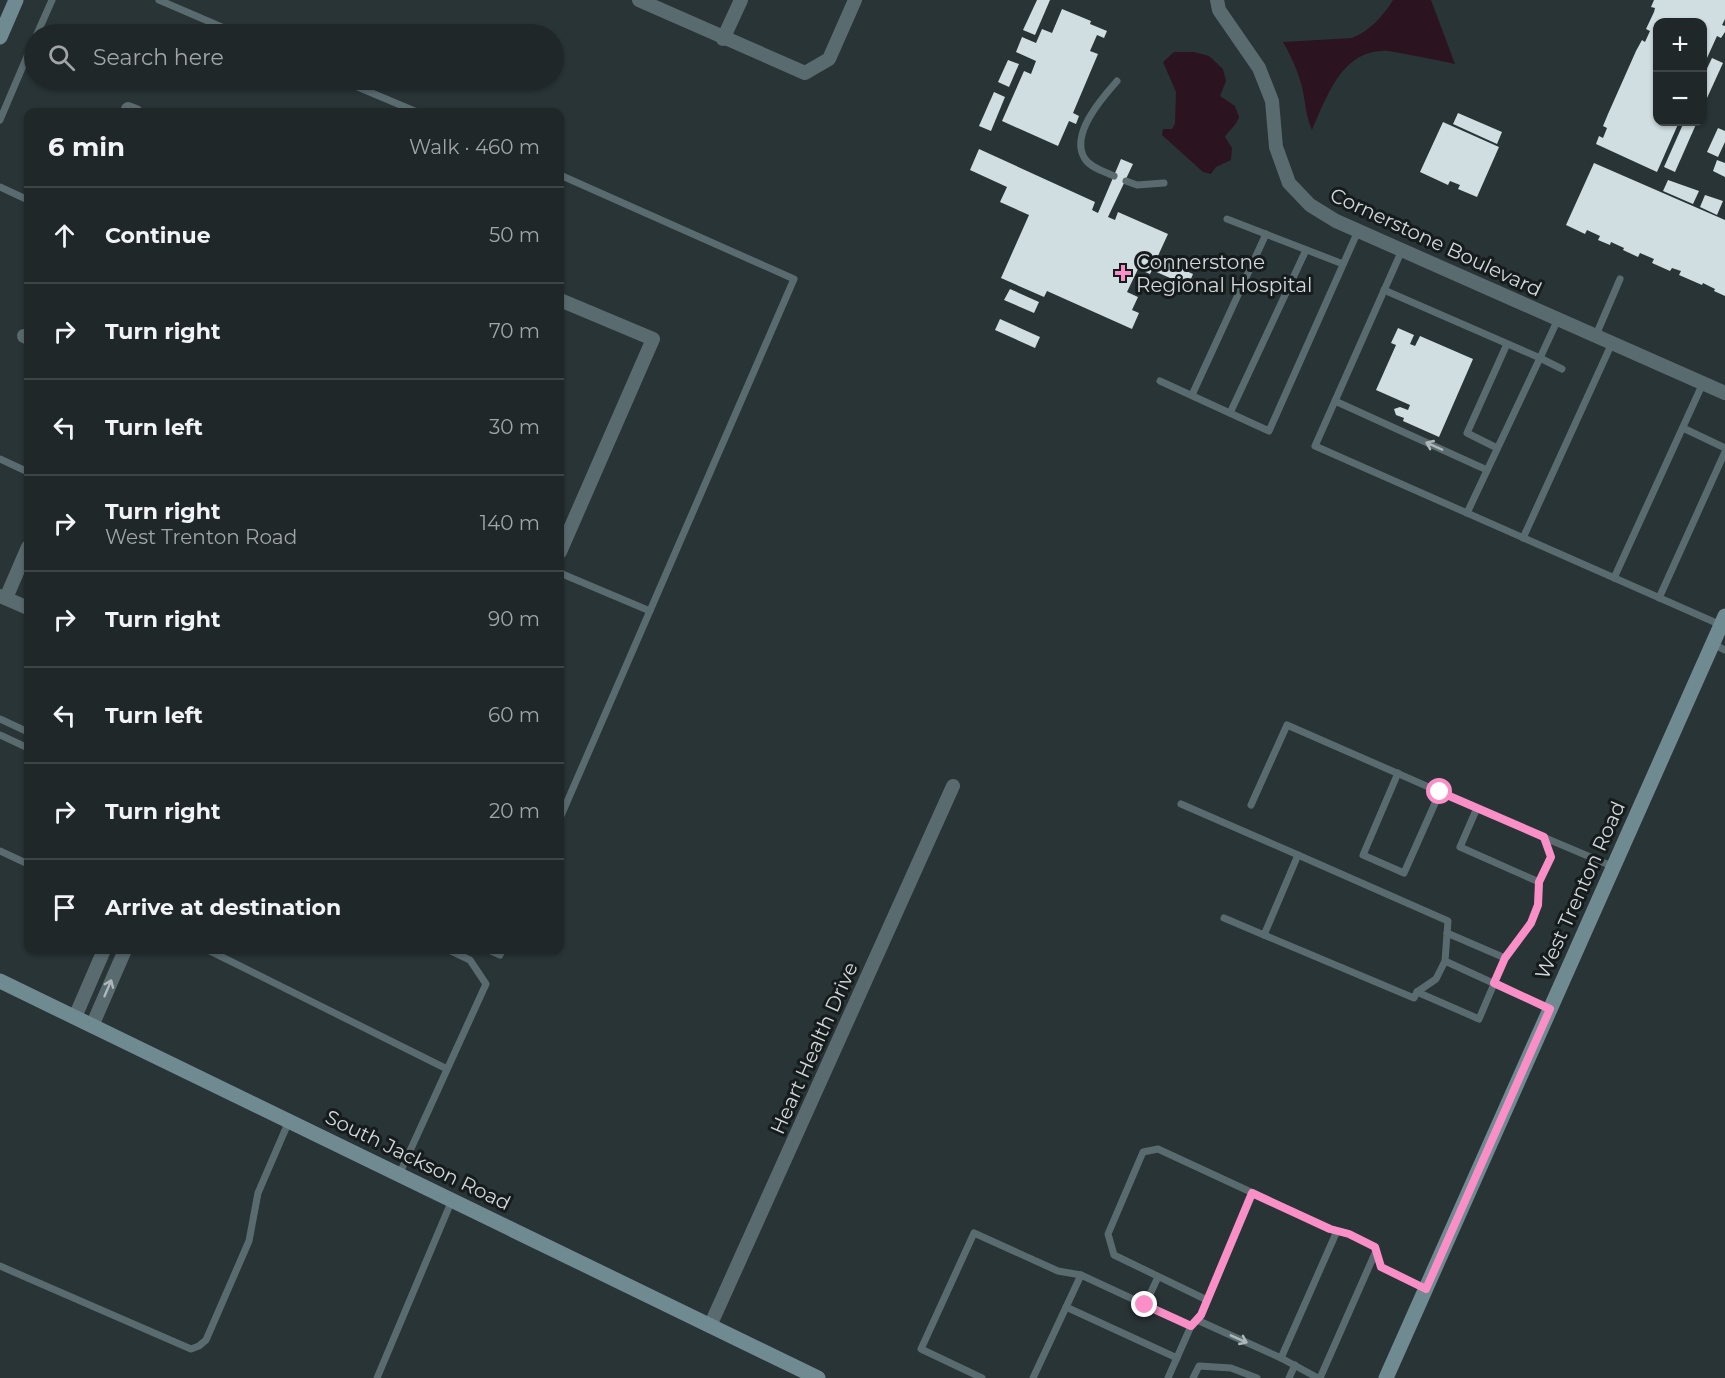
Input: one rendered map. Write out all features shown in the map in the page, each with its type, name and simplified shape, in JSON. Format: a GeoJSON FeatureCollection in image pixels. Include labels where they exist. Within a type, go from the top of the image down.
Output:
{"type":"FeatureCollection","features":[{"type":"Feature","properties":{"kind":"main road"},"geometry":{"type":"LineString","coordinates":[[0,37],[16,0]]}},
{"type":"Feature","properties":{"kind":"main road","name":"West Trenton Road"},"geometry":{"type":"LineString","coordinates":[[1386,1378],[1614,867],[1719,647],[1723,620]]}},
{"type":"Feature","properties":{"kind":"main road","name":"South Jackson Road"},"geometry":{"type":"LineString","coordinates":[[0,981],[818,1378]]}},
{"type":"Feature","properties":{"kind":"street"},"geometry":{"type":"LineString","coordinates":[[639,0],[723,39],[805,73],[829,59],[855,0]]}},
{"type":"Feature","properties":{"kind":"street"},"geometry":{"type":"LineString","coordinates":[[723,39],[741,0]]}},
{"type":"Feature","properties":{"kind":"street","name":"Cornerstone Boulevard"},"geometry":{"type":"LineString","coordinates":[[1217,0],[1218,10],[1259,68],[1272,101],[1276,147],[1289,183],[1310,205],[1358,231],[1725,393]]}},
{"type":"Feature","properties":{"kind":"street"},"geometry":{"type":"LineString","coordinates":[[564,302],[653,339],[564,543]]}},
{"type":"Feature","properties":{"kind":"street"},"geometry":{"type":"LineString","coordinates":[[24,555],[3,597],[24,606]]}},
{"type":"Feature","properties":{"kind":"street","name":"Heart Health Drive"},"geometry":{"type":"LineString","coordinates":[[710,1326],[953,786]]}},
{"type":"Feature","properties":{"kind":"street"},"geometry":{"type":"LineString","coordinates":[[75,1017],[102,954]]}},
{"type":"Feature","properties":{"kind":"street"},"geometry":{"type":"LineString","coordinates":[[92,1026],[122,954]]}},
{"type":"Feature","properties":{"kind":"lane"},"geometry":{"type":"LineString","coordinates":[[41,24],[52,0]]}},
{"type":"Feature","properties":{"kind":"lane"},"geometry":{"type":"LineString","coordinates":[[159,0],[215,24]]}},
{"type":"Feature","properties":{"kind":"lane"},"geometry":{"type":"LineString","coordinates":[[0,120],[24,64]]}},
{"type":"Feature","properties":{"kind":"lane"},"geometry":{"type":"LineString","coordinates":[[1114,176],[1097,169],[1085,160],[1080,144],[1086,125],[1098,103],[1117,81]]}},
{"type":"Feature","properties":{"kind":"lane"},"geometry":{"type":"LineString","coordinates":[[365,90],[408,108]]}},
{"type":"Feature","properties":{"kind":"lane"},"geometry":{"type":"LineString","coordinates":[[564,177],[794,279],[564,809]]}},
{"type":"Feature","properties":{"kind":"lane"},"geometry":{"type":"LineString","coordinates":[[1126,181],[1137,185],[1164,183]]}},
{"type":"Feature","properties":{"kind":"lane"},"geometry":{"type":"LineString","coordinates":[[0,187],[24,198]]}},
{"type":"Feature","properties":{"kind":"lane"},"geometry":{"type":"LineString","coordinates":[[1227,219],[1343,264]]}},
{"type":"Feature","properties":{"kind":"lane"},"geometry":{"type":"LineString","coordinates":[[1160,381],[1269,431],[1358,231]]}},
{"type":"Feature","properties":{"kind":"lane"},"geometry":{"type":"LineString","coordinates":[[1192,395],[1266,234]]}},
{"type":"Feature","properties":{"kind":"lane"},"geometry":{"type":"LineString","coordinates":[[1230,413],[1306,250]]}},
{"type":"Feature","properties":{"kind":"lane"},"geometry":{"type":"LineString","coordinates":[[1402,250],[1315,446],[1659,598],[1723,620]]}},
{"type":"Feature","properties":{"kind":"lane"},"geometry":{"type":"LineString","coordinates":[[1596,335],[1620,279]]}},
{"type":"Feature","properties":{"kind":"lane"},"geometry":{"type":"LineString","coordinates":[[1384,290],[1562,369]]}},
{"type":"Feature","properties":{"kind":"lane"},"geometry":{"type":"LineString","coordinates":[[1467,513],[1558,319]]}},
{"type":"Feature","properties":{"kind":"lane"},"geometry":{"type":"LineString","coordinates":[[1523,538],[1612,343]]}},
{"type":"Feature","properties":{"kind":"lane"},"geometry":{"type":"LineString","coordinates":[[1497,448],[1467,433],[1507,344]]}},
{"type":"Feature","properties":{"kind":"lane"},"geometry":{"type":"LineString","coordinates":[[1614,578],[1703,383]]}},
{"type":"Feature","properties":{"kind":"lane"},"geometry":{"type":"LineString","coordinates":[[1335,401],[1487,470]]}},
{"type":"Feature","properties":{"kind":"lane"},"geometry":{"type":"LineString","coordinates":[[1659,598],[1725,450],[1683,428]]}},
{"type":"Feature","properties":{"kind":"lane"},"geometry":{"type":"LineString","coordinates":[[0,459],[24,470]]}},
{"type":"Feature","properties":{"kind":"lane"},"geometry":{"type":"LineString","coordinates":[[564,575],[650,611]]}},
{"type":"Feature","properties":{"kind":"lane"},"geometry":{"type":"LineString","coordinates":[[0,719],[24,730]]}},
{"type":"Feature","properties":{"kind":"lane"},"geometry":{"type":"LineString","coordinates":[[1251,805],[1287,726],[1614,867]]}},
{"type":"Feature","properties":{"kind":"lane"},"geometry":{"type":"LineString","coordinates":[[0,735],[24,746]]}},
{"type":"Feature","properties":{"kind":"lane"},"geometry":{"type":"LineString","coordinates":[[1398,773],[1363,855],[1404,873],[1440,792]]}},
{"type":"Feature","properties":{"kind":"lane"},"geometry":{"type":"LineString","coordinates":[[1181,804],[1448,921],[1444,961],[1436,979],[1417,992],[1414,998],[1224,918]]}},
{"type":"Feature","properties":{"kind":"lane"},"geometry":{"type":"LineString","coordinates":[[1477,808],[1460,847],[1539,882]]}},
{"type":"Feature","properties":{"kind":"lane"},"geometry":{"type":"LineString","coordinates":[[1417,992],[1479,1019],[1505,958],[1531,923],[1538,905],[1539,882],[1551,857],[1544,837]]}},
{"type":"Feature","properties":{"kind":"lane"},"geometry":{"type":"LineString","coordinates":[[0,851],[24,862]]}},
{"type":"Feature","properties":{"kind":"lane"},"geometry":{"type":"LineString","coordinates":[[1264,935],[1298,855]]}},
{"type":"Feature","properties":{"kind":"lane"},"geometry":{"type":"LineString","coordinates":[[1447,933],[1505,958]]}},
{"type":"Feature","properties":{"kind":"lane"},"geometry":{"type":"LineString","coordinates":[[216,954],[447,1069]]}},
{"type":"Feature","properties":{"kind":"lane"},"geometry":{"type":"LineString","coordinates":[[399,1175],[486,984],[470,960],[457,954]]}},
{"type":"Feature","properties":{"kind":"lane"},"geometry":{"type":"LineString","coordinates":[[1444,961],[1550,1009]]}},
{"type":"Feature","properties":{"kind":"lane"},"geometry":{"type":"LineString","coordinates":[[0,1266],[191,1350],[206,1340],[249,1241],[258,1193],[290,1121]]}},
{"type":"Feature","properties":{"kind":"lane"},"geometry":{"type":"LineString","coordinates":[[1207,1300],[1114,1255],[1108,1234],[1143,1152],[1158,1149],[1330,1229],[1349,1234],[1375,1247],[1381,1267],[1426,1289]]}},
{"type":"Feature","properties":{"kind":"lane"},"geometry":{"type":"LineString","coordinates":[[1168,1378],[1194,1323],[1201,1315],[1252,1193]]}},
{"type":"Feature","properties":{"kind":"lane"},"geometry":{"type":"LineString","coordinates":[[377,1378],[452,1200]]}},
{"type":"Feature","properties":{"kind":"lane"},"geometry":{"type":"LineString","coordinates":[[1281,1358],[1337,1231]]}},
{"type":"Feature","properties":{"kind":"lane"},"geometry":{"type":"LineString","coordinates":[[982,1378],[921,1349],[974,1233],[1058,1271],[1081,1275],[1145,1305],[1281,1358],[1319,1378],[1376,1251]]}},
{"type":"Feature","properties":{"kind":"lane"},"geometry":{"type":"LineString","coordinates":[[1033,1378],[1081,1275]]}},
{"type":"Feature","properties":{"kind":"lane"},"geometry":{"type":"LineString","coordinates":[[1145,1305],[1158,1277]]}},
{"type":"Feature","properties":{"kind":"lane"},"geometry":{"type":"LineString","coordinates":[[1066,1307],[1177,1358]]}},
{"type":"Feature","properties":{"kind":"lane"},"geometry":{"type":"LineString","coordinates":[[1289,1378],[1295,1365]]}},
{"type":"Feature","properties":{"kind":"lane"},"geometry":{"type":"LineString","coordinates":[[1193,1378],[1199,1366],[1231,1368],[1257,1378]]}},
{"type":"Feature","properties":{"kind":"shaded area"},"geometry":{"type":"Polygon","coordinates":[[[1393,0],[1431,0],[1455,64],[1390,51],[1368,53],[1356,59],[1337,79],[1312,130],[1302,87],[1283,42],[1352,38],[1376,22],[1393,0]]]}},
{"type":"Feature","properties":{"kind":"shaded area"},"geometry":{"type":"Polygon","coordinates":[[[1174,52],[1194,52],[1209,56],[1223,69],[1226,81],[1220,96],[1235,106],[1239,117],[1225,137],[1232,148],[1231,160],[1216,167],[1211,174],[1203,172],[1162,135],[1163,129],[1172,129],[1175,124],[1176,92],[1163,62],[1174,52]]]}},
{"type":"Feature","properties":{"kind":"building"},"geometry":{"type":"Polygon","coordinates":[[[1037,0],[1050,0],[1035,35],[1023,30],[1037,0]]]}},
{"type":"Feature","properties":{"kind":"building"},"geometry":{"type":"Polygon","coordinates":[[[1654,0],[1725,0],[1725,19],[1722,25],[1725,26],[1725,32],[1721,38],[1717,36],[1707,58],[1707,18],[1653,18],[1653,126],[1677,126],[1657,172],[1596,144],[1599,136],[1603,138],[1607,128],[1603,126],[1636,51],[1642,40],[1645,42],[1650,31],[1646,29],[1655,8],[1651,7],[1654,0]]]}},
{"type":"Feature","properties":{"kind":"building"},"geometry":{"type":"Polygon","coordinates":[[[1062,9],[1091,21],[1090,24],[1107,31],[1104,38],[1097,35],[1090,51],[1098,54],[1073,113],[1079,116],[1076,124],[1069,121],[1058,146],[1002,121],[1024,71],[1031,74],[1036,61],[1016,52],[1022,37],[1036,43],[1042,29],[1052,33],[1062,9]]]}},
{"type":"Feature","properties":{"kind":"building"},"geometry":{"type":"Polygon","coordinates":[[[1712,58],[1723,63],[1707,98],[1707,72],[1712,58]]]}},
{"type":"Feature","properties":{"kind":"building"},"geometry":{"type":"Polygon","coordinates":[[[1008,60],[1019,64],[1009,87],[998,82],[1008,60]]]}},
{"type":"Feature","properties":{"kind":"building"},"geometry":{"type":"Polygon","coordinates":[[[994,92],[1005,97],[991,131],[979,126],[994,92]]]}},
{"type":"Feature","properties":{"kind":"building"},"geometry":{"type":"Polygon","coordinates":[[[1458,113],[1502,132],[1497,144],[1453,124],[1458,113]]]}},
{"type":"Feature","properties":{"kind":"building"},"geometry":{"type":"Polygon","coordinates":[[[1443,122],[1499,147],[1477,197],[1458,189],[1460,185],[1450,181],[1448,185],[1420,172],[1443,122]]]}},
{"type":"Feature","properties":{"kind":"building"},"geometry":{"type":"Polygon","coordinates":[[[1682,126],[1695,126],[1675,172],[1664,167],[1682,126]]]}},
{"type":"Feature","properties":{"kind":"building"},"geometry":{"type":"Polygon","coordinates":[[[1718,128],[1725,131],[1725,142],[1718,157],[1707,152],[1718,128]]]}},
{"type":"Feature","properties":{"kind":"building"},"geometry":{"type":"Polygon","coordinates":[[[979,149],[1095,202],[1092,210],[1098,213],[1121,159],[1133,164],[1108,217],[1115,220],[1118,212],[1168,234],[1157,258],[1193,274],[1188,286],[1152,270],[1150,274],[1138,269],[1127,292],[1138,297],[1132,310],[1139,313],[1132,329],[1047,291],[1044,297],[1001,278],[1029,215],[1000,202],[1007,187],[970,170],[979,149]]]}},
{"type":"Feature","properties":{"kind":"building"},"geometry":{"type":"Polygon","coordinates":[[[1717,160],[1725,163],[1725,177],[1713,171],[1717,160]]]}},
{"type":"Feature","properties":{"kind":"building"},"geometry":{"type":"Polygon","coordinates":[[[1594,163],[1725,220],[1725,296],[1703,283],[1702,285],[1679,275],[1681,271],[1672,268],[1670,271],[1652,263],[1654,259],[1640,253],[1638,257],[1611,242],[1610,245],[1598,240],[1600,236],[1587,230],[1585,234],[1566,225],[1594,163]]]}},
{"type":"Feature","properties":{"kind":"building"},"geometry":{"type":"Polygon","coordinates":[[[1668,180],[1699,191],[1693,204],[1663,191],[1668,180]]]}},
{"type":"Feature","properties":{"kind":"building"},"geometry":{"type":"Polygon","coordinates":[[[1705,195],[1723,201],[1717,215],[1700,207],[1705,195]]]}},
{"type":"Feature","properties":{"kind":"building"},"geometry":{"type":"Polygon","coordinates":[[[1010,289],[1039,302],[1034,313],[1004,300],[1010,289]]]}},
{"type":"Feature","properties":{"kind":"building"},"geometry":{"type":"Polygon","coordinates":[[[1000,319],[1040,337],[1035,348],[995,330],[1000,319]]]}},
{"type":"Feature","properties":{"kind":"building"},"geometry":{"type":"Polygon","coordinates":[[[1398,328],[1414,335],[1410,344],[1415,346],[1420,336],[1473,359],[1439,437],[1403,421],[1404,418],[1396,415],[1394,409],[1400,407],[1408,410],[1410,405],[1376,390],[1396,345],[1391,343],[1398,328]]]}},
{"type":"Feature","properties":{"kind":"place","name":"Connerstone Regional Hospital"},"geometry":{"type":"Point","coordinates":[1123,273]}},
{"type":"Feature","properties":{"kind":"route"},"geometry":{"type":"LineString","coordinates":[[1145,1305],[1191,1326],[1201,1315],[1252,1193],[1375,1247],[1381,1267],[1426,1289],[1550,1009],[1494,983],[1505,958],[1531,923],[1538,905],[1539,882],[1551,857],[1544,837],[1440,792]]}}]}
